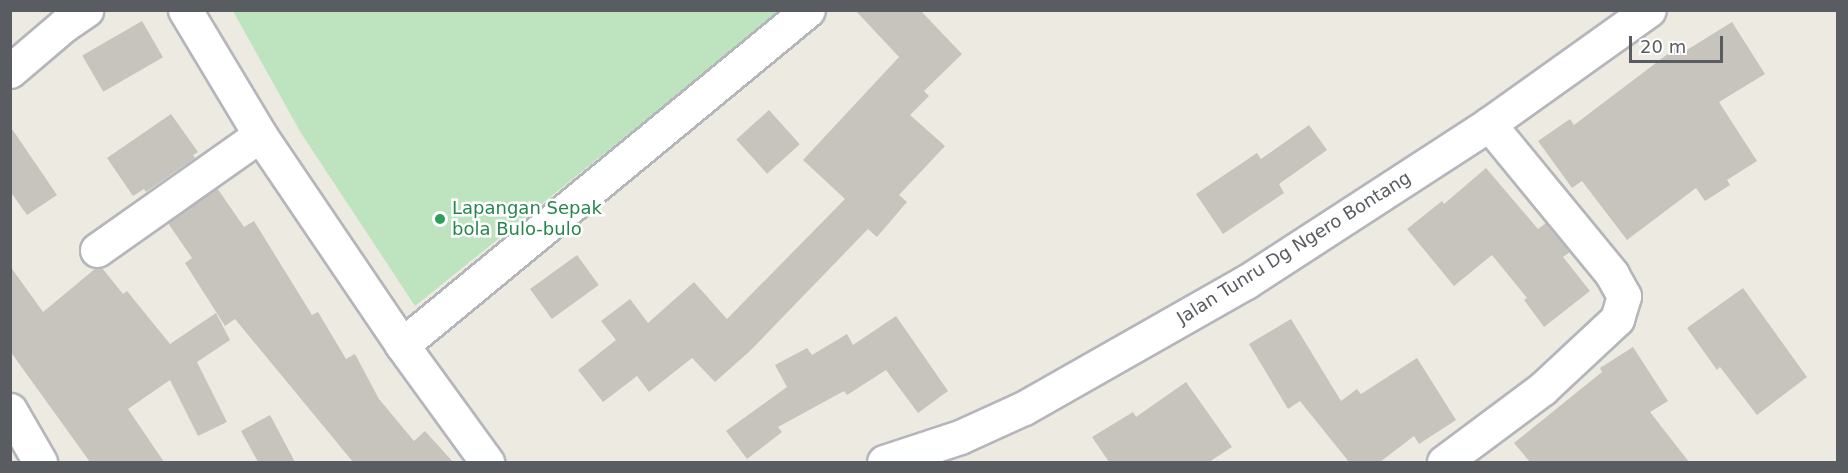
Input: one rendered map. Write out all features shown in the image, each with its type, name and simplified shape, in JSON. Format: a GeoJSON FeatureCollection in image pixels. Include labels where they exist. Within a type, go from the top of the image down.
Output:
{"type":"FeatureCollection","features":[{"type":"Feature","properties":{"kind":"street"},"geometry":{"type":"LineString","coordinates":[[10,71],[64,25],[86,10]]}},
{"type":"Feature","properties":{"kind":"street"},"geometry":{"type":"LineString","coordinates":[[185,10],[260,135],[402,345],[487,462]]}},
{"type":"Feature","properties":{"kind":"street"},"geometry":{"type":"LineString","coordinates":[[402,345],[808,10]]}},
{"type":"Feature","properties":{"kind":"street","name":"Jalan Tunru Dg Ngero Bontang"},"geometry":{"type":"LineString","coordinates":[[884,462],[905,458],[960,437],[1024,408],[1246,282],[1489,124],[1649,10]]}},
{"type":"Feature","properties":{"kind":"street"},"geometry":{"type":"LineString","coordinates":[[1444,462],[1542,388],[1617,319],[1624,296],[1612,274],[1489,124]]}},
{"type":"Feature","properties":{"kind":"street"},"geometry":{"type":"LineString","coordinates":[[98,250],[260,135]]}},
{"type":"Feature","properties":{"kind":"street"},"geometry":{"type":"LineString","coordinates":[[10,410],[40,462]]}},
{"type":"Feature","properties":{"kind":"green space","name":"Lapangan Sepak bola Bulo-bulo"},"geometry":{"type":"Polygon","coordinates":[[[233,11],[781,11],[415,306],[301,133],[233,11]]]}},
{"type":"Feature","properties":{"kind":"building"},"geometry":{"type":"Polygon","coordinates":[[[855,10],[920,10],[962,54],[924,91],[929,96],[910,115],[945,146],[899,195],[907,202],[877,237],[868,229],[751,350],[715,382],[692,358],[649,392],[637,376],[603,402],[578,370],[616,340],[601,321],[630,299],[648,323],[694,282],[727,319],[845,199],[803,160],[899,57],[855,10]]]}},
{"type":"Feature","properties":{"kind":"building"},"geometry":{"type":"Polygon","coordinates":[[[142,21],[163,57],[103,92],[82,56],[142,21]]]}},
{"type":"Feature","properties":{"kind":"building"},"geometry":{"type":"Polygon","coordinates":[[[1732,22],[1765,74],[1719,102],[1757,161],[1727,180],[1730,185],[1705,201],[1696,188],[1627,240],[1582,181],[1572,188],[1538,141],[1570,119],[1574,125],[1677,47],[1682,53],[1732,22]]]}},
{"type":"Feature","properties":{"kind":"building"},"geometry":{"type":"Polygon","coordinates":[[[769,110],[800,144],[767,174],[736,139],[769,110]]]}},
{"type":"Feature","properties":{"kind":"building"},"geometry":{"type":"Polygon","coordinates":[[[171,114],[198,152],[193,155],[195,158],[146,192],[144,189],[133,196],[107,158],[171,114]]]}},
{"type":"Feature","properties":{"kind":"building"},"geometry":{"type":"Polygon","coordinates":[[[1309,125],[1327,150],[1279,184],[1284,193],[1223,234],[1196,194],[1257,153],[1261,159],[1309,125]]]}},
{"type":"Feature","properties":{"kind":"building"},"geometry":{"type":"Polygon","coordinates":[[[10,126],[57,195],[27,215],[10,191],[10,126]]]}},
{"type":"Feature","properties":{"kind":"building"},"geometry":{"type":"Polygon","coordinates":[[[1486,168],[1538,229],[1546,223],[1570,252],[1563,257],[1590,291],[1544,327],[1524,300],[1527,298],[1492,255],[1454,286],[1407,229],[1442,201],[1444,204],[1486,168]]]}},
{"type":"Feature","properties":{"kind":"building"},"geometry":{"type":"Polygon","coordinates":[[[217,188],[244,227],[254,221],[312,315],[318,312],[346,359],[355,354],[379,399],[414,441],[425,431],[453,462],[353,462],[235,319],[225,326],[185,263],[192,258],[168,223],[217,188]]]}},
{"type":"Feature","properties":{"kind":"building"},"geometry":{"type":"Polygon","coordinates":[[[577,255],[599,285],[552,319],[530,289],[577,255]]]}},
{"type":"Feature","properties":{"kind":"building"},"geometry":{"type":"Polygon","coordinates":[[[10,266],[43,312],[96,268],[102,268],[123,294],[127,291],[170,344],[216,313],[230,340],[197,362],[227,422],[198,436],[170,380],[128,409],[164,462],[90,462],[10,351],[10,266]]]}},
{"type":"Feature","properties":{"kind":"building"},"geometry":{"type":"Polygon","coordinates":[[[1743,288],[1807,377],[1757,415],[1720,367],[1717,370],[1687,328],[1743,288]]]}},
{"type":"Feature","properties":{"kind":"building"},"geometry":{"type":"Polygon","coordinates":[[[896,316],[948,391],[918,413],[886,370],[847,395],[844,391],[778,427],[782,432],[747,459],[726,431],[787,387],[775,365],[807,348],[812,355],[847,334],[853,345],[896,316]]]}},
{"type":"Feature","properties":{"kind":"building"},"geometry":{"type":"Polygon","coordinates":[[[1291,319],[1341,401],[1357,389],[1361,394],[1417,358],[1456,420],[1419,444],[1414,436],[1380,462],[1349,462],[1300,401],[1288,409],[1249,344],[1291,319]]]}},
{"type":"Feature","properties":{"kind":"building"},"geometry":{"type":"Polygon","coordinates":[[[1633,347],[1668,401],[1650,412],[1689,462],[1530,462],[1514,443],[1602,372],[1600,368],[1633,347]]]}},
{"type":"Feature","properties":{"kind":"building"},"geometry":{"type":"Polygon","coordinates":[[[1186,382],[1232,447],[1209,462],[1109,462],[1092,437],[1133,412],[1136,417],[1186,382]]]}},
{"type":"Feature","properties":{"kind":"building"},"geometry":{"type":"Polygon","coordinates":[[[270,415],[295,462],[258,462],[241,431],[270,415]]]}},
{"type":"Feature","properties":{"kind":"place","name":"Lapangan Sepak bola Bulo-bulo"},"geometry":{"type":"Point","coordinates":[440,219]}}]}
